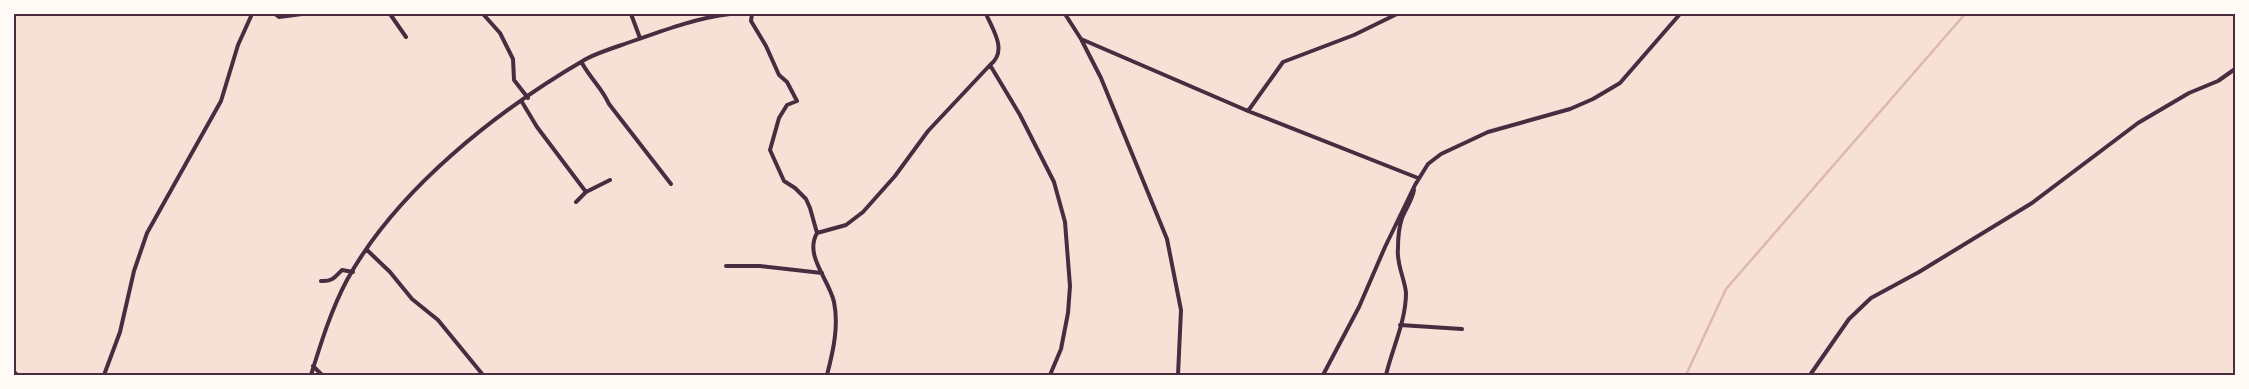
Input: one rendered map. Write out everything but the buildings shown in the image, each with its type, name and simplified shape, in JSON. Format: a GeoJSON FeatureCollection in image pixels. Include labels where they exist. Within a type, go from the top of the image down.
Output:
{"type":"FeatureCollection","features":[{"type":"Feature","properties":{"kind":"street"},"geometry":{"type":"LineString","coordinates":[[104,375],[120,332],[134,271],[147,233],[221,101],[238,45],[252,14]]}},
{"type":"Feature","properties":{"kind":"street"},"geometry":{"type":"LineString","coordinates":[[275,14],[279,17],[302,14]]}},
{"type":"Feature","properties":{"kind":"street"},"geometry":{"type":"LineString","coordinates":[[390,14],[406,37]]}},
{"type":"Feature","properties":{"kind":"street"},"geometry":{"type":"LineString","coordinates":[[483,14],[500,33],[513,59],[514,80],[528,98]]}},
{"type":"Feature","properties":{"kind":"street"},"geometry":{"type":"LineString","coordinates":[[631,14],[640,38]]}},
{"type":"Feature","properties":{"kind":"street"},"geometry":{"type":"LineString","coordinates":[[311,375],[331,313],[367,250],[377,235],[410,198],[455,152],[483,128],[582,62],[681,23],[730,14]]}},
{"type":"Feature","properties":{"kind":"street"},"geometry":{"type":"LineString","coordinates":[[752,14],[751,21],[766,46],[779,75],[787,82],[797,101],[787,105],[779,118],[770,150],[784,181],[795,188],[806,199],[817,233]]}},
{"type":"Feature","properties":{"kind":"street"},"geometry":{"type":"LineString","coordinates":[[827,375],[833,352],[834,302],[815,258],[812,241],[817,233],[846,225],[863,212],[895,176],[928,131],[990,66],[997,56],[1000,46],[986,14]]}},
{"type":"Feature","properties":{"kind":"street"},"geometry":{"type":"LineString","coordinates":[[1065,14],[1081,39],[1101,78],[1167,238],[1181,310],[1178,375]]}},
{"type":"Feature","properties":{"kind":"street"},"geometry":{"type":"LineString","coordinates":[[1248,111],[1283,62],[1354,35],[1397,14]]}},
{"type":"Feature","properties":{"kind":"street"},"geometry":{"type":"LineString","coordinates":[[1323,375],[1359,307],[1385,246],[1418,178],[1428,164],[1450,150],[1488,132],[1570,109],[1593,99],[1620,83],[1680,14]]}},
{"type":"Feature","properties":{"kind":"street"},"geometry":{"type":"LineString","coordinates":[[1081,39],[1248,111],[1418,178]]}},
{"type":"Feature","properties":{"kind":"street"},"geometry":{"type":"LineString","coordinates":[[582,62],[592,80],[604,93],[609,104],[671,184]]}},
{"type":"Feature","properties":{"kind":"street"},"geometry":{"type":"LineString","coordinates":[[990,66],[1020,115],[1054,182],[1065,222],[1070,286],[1068,314],[1061,349],[1050,375]]}},
{"type":"Feature","properties":{"kind":"street"},"geometry":{"type":"LineString","coordinates":[[1810,375],[1849,319],[1871,298],[1919,272],[2032,203],[2138,123],[2189,93],[2218,81],[2235,69]]}},
{"type":"Feature","properties":{"kind":"street"},"geometry":{"type":"LineString","coordinates":[[522,102],[536,127],[586,192]]}},
{"type":"Feature","properties":{"kind":"street"},"geometry":{"type":"LineString","coordinates":[[576,202],[586,192],[610,180]]}},
{"type":"Feature","properties":{"kind":"street"},"geometry":{"type":"LineString","coordinates":[[1386,375],[1400,325],[1406,292],[1400,273],[1397,250],[1403,216],[1412,200],[1415,185]]}},
{"type":"Feature","properties":{"kind":"street"},"geometry":{"type":"LineString","coordinates":[[367,250],[386,266],[412,299],[438,320],[483,375]]}},
{"type":"Feature","properties":{"kind":"street"},"geometry":{"type":"LineString","coordinates":[[726,266],[760,266],[822,273]]}},
{"type":"Feature","properties":{"kind":"street"},"geometry":{"type":"LineString","coordinates":[[321,280],[328,282],[335,278],[342,270],[353,272]]}},
{"type":"Feature","properties":{"kind":"street"},"geometry":{"type":"LineString","coordinates":[[1400,325],[1462,329]]}},
{"type":"Feature","properties":{"kind":"street"},"geometry":{"type":"LineString","coordinates":[[313,366],[322,375]]}},
{"type":"Feature","properties":{"kind":"street"},"geometry":{"type":"LineString","coordinates":[[14,372],[17,375]]}},
{"type":"Feature","properties":{"kind":"waterway"},"geometry":{"type":"LineString","coordinates":[[1686,375],[1726,289],[1965,14]]}}]}
